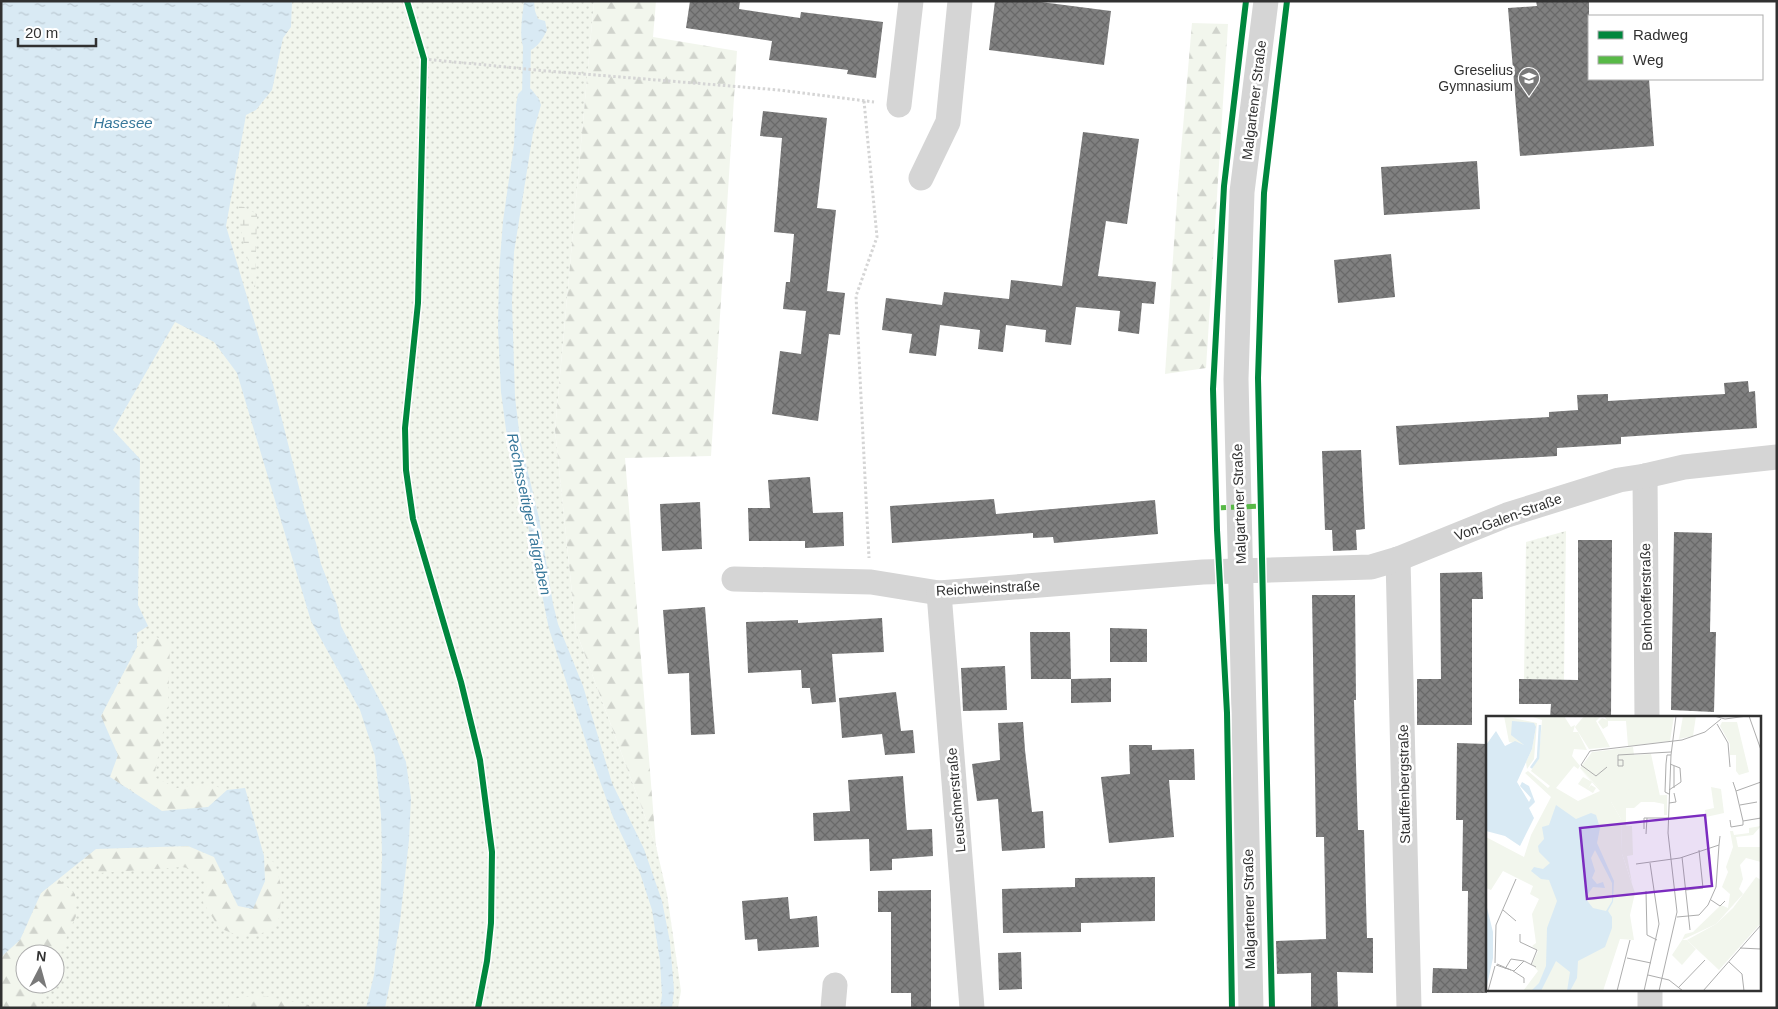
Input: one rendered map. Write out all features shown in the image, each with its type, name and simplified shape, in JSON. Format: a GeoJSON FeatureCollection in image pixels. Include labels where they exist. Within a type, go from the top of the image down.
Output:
{"type":"FeatureCollection","features":[{"type":"Feature","properties":{"kind":"street"},"geometry":{"type":"LineString","coordinates":[[899,105],[911,1]]}},
{"type":"Feature","properties":{"kind":"street"},"geometry":{"type":"LineString","coordinates":[[921,178],[948,122],[960,1]]}},
{"type":"Feature","properties":{"kind":"street","name":"Malgartener Straße"},"geometry":{"type":"LineString","coordinates":[[1252,1008],[1236,379],[1242,192],[1266,1]]}},
{"type":"Feature","properties":{"kind":"street","name":"Von-Galen-Straße"},"geometry":{"type":"LineString","coordinates":[[1241,570],[1371,568],[1507,515],[1619,480],[1684,467],[1777,457]]}},
{"type":"Feature","properties":{"kind":"street","name":"Bonhoefferstraße"},"geometry":{"type":"LineString","coordinates":[[1644,476],[1647,716]]}},
{"type":"Feature","properties":{"kind":"street","name":"Stauffenbergstraße"},"geometry":{"type":"LineString","coordinates":[[1398,559],[1409,1008]]}},
{"type":"Feature","properties":{"kind":"street","name":"Reichweinstraße"},"geometry":{"type":"LineString","coordinates":[[734,579],[870,582],[939,593],[1241,570]]}},
{"type":"Feature","properties":{"kind":"street","name":"Leuschnerstraße"},"geometry":{"type":"LineString","coordinates":[[939,593],[972,1008]]}},
{"type":"Feature","properties":{"kind":"street"},"geometry":{"type":"LineString","coordinates":[[1650,992],[1650,1008]]}},
{"type":"Feature","properties":{"kind":"path"},"geometry":{"type":"LineString","coordinates":[[424,59],[780,90],[899,105]]}},
{"type":"Feature","properties":{"kind":"path"},"geometry":{"type":"LineString","coordinates":[[864,101],[877,237],[856,296],[870,582]]}},
{"type":"Feature","properties":{"kind":"green space"},"geometry":{"type":"Polygon","coordinates":[[[1,1],[594,1],[555,430],[576,631],[656,846],[667,894],[681,991],[678,1008],[1,1008],[1,1]]]}},
{"type":"Feature","properties":{"kind":"green space"},"geometry":{"type":"Polygon","coordinates":[[[594,1],[656,1],[653,37],[737,51],[711,456],[625,458],[656,846],[576,631],[555,430],[594,1]]]}},
{"type":"Feature","properties":{"kind":"green space"},"geometry":{"type":"Polygon","coordinates":[[[1192,23],[1228,24],[1206,368],[1165,374],[1178,185],[1192,23]]]}},
{"type":"Feature","properties":{"kind":"green space"},"geometry":{"type":"Polygon","coordinates":[[[238,204],[257,214],[255,290],[241,230],[238,204]]]}},
{"type":"Feature","properties":{"kind":"green space"},"geometry":{"type":"Polygon","coordinates":[[[1566,531],[1564,680],[1524,679],[1526,542],[1566,531]]]}},
{"type":"Feature","properties":{"kind":"green space"},"geometry":{"type":"Polygon","coordinates":[[[156,637],[170,642],[168,708],[154,777],[177,788],[206,783],[227,790],[209,807],[162,811],[110,777],[101,716],[137,647],[156,637]]]}},
{"type":"Feature","properties":{"kind":"green space"},"geometry":{"type":"Polygon","coordinates":[[[188,846],[214,857],[238,906],[265,882],[264,856],[275,863],[282,889],[279,918],[267,932],[242,937],[219,928],[203,902],[207,883],[198,870],[182,867],[100,873],[82,860],[96,849],[188,846]]]}},
{"type":"Feature","properties":{"kind":"green space"},"geometry":{"type":"Polygon","coordinates":[[[58,879],[75,894],[76,916],[64,944],[16,944],[20,940],[41,893],[58,879]]]}},
{"type":"Feature","properties":{"kind":"green space"},"geometry":{"type":"Polygon","coordinates":[[[15,944],[15,994],[40,994],[43,1008],[1,1008],[1,957],[15,944]]]}},
{"type":"Feature","properties":{"kind":"green space"},"geometry":{"type":"Polygon","coordinates":[[[259,995],[309,1005],[310,1008],[227,1008],[232,999],[259,995]]]}},
{"type":"Feature","properties":{"kind":"water","name":"Hasesee"},"geometry":{"type":"Polygon","coordinates":[[[1,1],[292,1],[291,27],[283,38],[272,90],[256,110],[246,115],[226,226],[274,388],[305,511],[321,564],[337,605],[341,626],[387,714],[406,762],[411,798],[409,840],[400,921],[385,1008],[366,1008],[374,975],[379,935],[382,856],[381,815],[375,756],[360,710],[311,621],[237,373],[214,342],[175,322],[113,430],[140,459],[138,605],[148,626],[137,633],[137,647],[101,716],[118,755],[110,777],[162,811],[208,807],[227,790],[245,788],[264,856],[265,881],[253,909],[238,906],[214,857],[188,846],[96,849],[41,893],[20,940],[1,957],[1,1]]]}},
{"type":"Feature","properties":{"kind":"water"},"geometry":{"type":"Polygon","coordinates":[[[524,1],[534,1],[538,19],[545,21],[547,30],[539,43],[527,52],[522,43],[521,36],[524,1]]]}},
{"type":"Feature","properties":{"kind":"water"},"geometry":{"type":"Polygon","coordinates":[[[527,87],[539,99],[541,105],[533,133],[514,252],[512,302],[515,397],[520,439],[539,518],[558,624],[583,686],[612,783],[644,849],[662,901],[670,942],[674,990],[672,1008],[660,1008],[662,995],[660,961],[652,910],[640,873],[613,817],[549,629],[529,530],[507,437],[501,392],[498,329],[499,272],[503,221],[514,144],[516,105],[518,94],[527,87]]]}},
{"type":"Feature","properties":{"kind":"building"},"geometry":{"type":"Polygon","coordinates":[[[690,1],[740,1],[739,9],[800,18],[801,12],[883,22],[876,78],[847,74],[848,70],[769,60],[772,41],[686,28],[690,1]]]}},
{"type":"Feature","properties":{"kind":"building"},"geometry":{"type":"Polygon","coordinates":[[[995,1],[1033,1],[1111,11],[1104,65],[989,50],[995,1]]]}},
{"type":"Feature","properties":{"kind":"building","name":"Greselius Gymnasium"},"geometry":{"type":"Polygon","coordinates":[[[1536,1],[1589,1],[1588,80],[1649,80],[1654,146],[1520,156],[1508,8],[1537,6],[1536,1]]]}},
{"type":"Feature","properties":{"kind":"building"},"geometry":{"type":"Polygon","coordinates":[[[763,111],[827,118],[817,208],[836,210],[827,291],[845,293],[840,335],[829,334],[818,421],[772,414],[780,351],[801,354],[806,311],[783,309],[786,282],[790,282],[794,234],[774,232],[782,138],[760,136],[763,111]]]}},
{"type":"Feature","properties":{"kind":"building"},"geometry":{"type":"Polygon","coordinates":[[[1083,132],[1139,139],[1127,224],[1106,221],[1098,276],[1156,282],[1154,304],[1142,303],[1139,334],[1118,331],[1120,311],[1076,307],[1071,345],[1045,342],[1046,330],[1006,325],[1003,352],[978,349],[980,330],[940,325],[936,356],[909,353],[912,334],[882,330],[886,298],[942,305],[944,292],[1009,299],[1011,280],[1062,286],[1083,132]]]}},
{"type":"Feature","properties":{"kind":"building"},"geometry":{"type":"Polygon","coordinates":[[[1477,161],[1480,209],[1384,215],[1381,167],[1477,161]]]}},
{"type":"Feature","properties":{"kind":"building"},"geometry":{"type":"Polygon","coordinates":[[[1391,254],[1395,297],[1338,303],[1334,260],[1391,254]]]}},
{"type":"Feature","properties":{"kind":"building"},"geometry":{"type":"Polygon","coordinates":[[[1748,381],[1749,392],[1755,391],[1757,428],[1621,437],[1621,444],[1557,448],[1557,456],[1399,465],[1396,426],[1549,417],[1549,412],[1578,410],[1577,395],[1608,394],[1608,401],[1725,394],[1724,383],[1748,381]]]}},
{"type":"Feature","properties":{"kind":"building"},"geometry":{"type":"Polygon","coordinates":[[[1361,450],[1365,529],[1356,530],[1357,550],[1333,551],[1332,530],[1325,530],[1322,451],[1361,450]]]}},
{"type":"Feature","properties":{"kind":"building"},"geometry":{"type":"Polygon","coordinates":[[[810,477],[813,513],[843,512],[844,546],[805,548],[805,541],[749,541],[748,508],[770,508],[768,480],[810,477]]]}},
{"type":"Feature","properties":{"kind":"building"},"geometry":{"type":"Polygon","coordinates":[[[994,499],[996,514],[1155,500],[1158,534],[1054,543],[1053,537],[1033,538],[1033,533],[892,543],[890,506],[994,499]]]}},
{"type":"Feature","properties":{"kind":"building"},"geometry":{"type":"Polygon","coordinates":[[[700,502],[702,549],[662,551],[660,504],[700,502]]]}},
{"type":"Feature","properties":{"kind":"building"},"geometry":{"type":"Polygon","coordinates":[[[1674,532],[1712,533],[1710,632],[1716,632],[1714,712],[1671,710],[1674,532]]]}},
{"type":"Feature","properties":{"kind":"building"},"geometry":{"type":"Polygon","coordinates":[[[1578,540],[1612,540],[1611,716],[1550,716],[1551,704],[1519,704],[1519,679],[1578,680],[1578,540]]]}},
{"type":"Feature","properties":{"kind":"building"},"geometry":{"type":"Polygon","coordinates":[[[1482,572],[1483,599],[1472,599],[1472,725],[1417,725],[1417,679],[1441,679],[1440,573],[1482,572]]]}},
{"type":"Feature","properties":{"kind":"building"},"geometry":{"type":"Polygon","coordinates":[[[1312,595],[1355,595],[1356,700],[1354,700],[1358,830],[1364,830],[1367,938],[1373,938],[1373,973],[1337,972],[1338,1008],[1311,1008],[1311,973],[1277,974],[1276,941],[1326,939],[1324,837],[1316,837],[1312,595]]]}},
{"type":"Feature","properties":{"kind":"building"},"geometry":{"type":"Polygon","coordinates":[[[705,607],[715,734],[691,735],[689,673],[668,674],[663,610],[705,607]]]}},
{"type":"Feature","properties":{"kind":"building"},"geometry":{"type":"Polygon","coordinates":[[[882,618],[884,652],[832,654],[836,702],[812,704],[810,688],[802,688],[801,670],[748,673],[746,622],[798,620],[798,623],[882,618]]]}},
{"type":"Feature","properties":{"kind":"building"},"geometry":{"type":"Polygon","coordinates":[[[1110,628],[1147,629],[1147,662],[1110,662],[1110,628]]]}},
{"type":"Feature","properties":{"kind":"building"},"geometry":{"type":"Polygon","coordinates":[[[1030,632],[1070,632],[1071,679],[1031,679],[1030,632]]]}},
{"type":"Feature","properties":{"kind":"building"},"geometry":{"type":"Polygon","coordinates":[[[1005,666],[1007,710],[963,711],[961,668],[1005,666]]]}},
{"type":"Feature","properties":{"kind":"building"},"geometry":{"type":"Polygon","coordinates":[[[1111,678],[1111,702],[1071,703],[1071,679],[1111,678]]]}},
{"type":"Feature","properties":{"kind":"building"},"geometry":{"type":"Polygon","coordinates":[[[896,692],[901,731],[913,730],[915,753],[885,755],[882,734],[842,738],[839,698],[896,692]]]}},
{"type":"Feature","properties":{"kind":"building"},"geometry":{"type":"Polygon","coordinates":[[[1023,722],[1032,812],[1043,811],[1045,848],[1002,851],[998,799],[977,801],[972,764],[1000,760],[998,723],[1023,722]]]}},
{"type":"Feature","properties":{"kind":"building"},"geometry":{"type":"Polygon","coordinates":[[[1457,743],[1486,744],[1487,993],[1432,993],[1433,968],[1467,969],[1468,891],[1462,891],[1463,820],[1456,820],[1457,743]]]}},
{"type":"Feature","properties":{"kind":"building"},"geometry":{"type":"Polygon","coordinates":[[[1129,745],[1152,745],[1152,750],[1194,749],[1195,780],[1169,780],[1174,837],[1109,843],[1101,777],[1130,774],[1129,745]]]}},
{"type":"Feature","properties":{"kind":"building"},"geometry":{"type":"Polygon","coordinates":[[[903,776],[907,830],[932,829],[933,856],[892,859],[892,870],[870,871],[869,839],[814,841],[813,813],[850,811],[848,780],[903,776]]]}},
{"type":"Feature","properties":{"kind":"building"},"geometry":{"type":"Polygon","coordinates":[[[1155,877],[1155,921],[1081,923],[1081,932],[1003,933],[1002,889],[1075,887],[1075,878],[1155,877]]]}},
{"type":"Feature","properties":{"kind":"building"},"geometry":{"type":"Polygon","coordinates":[[[931,890],[931,1008],[911,1008],[911,993],[891,993],[891,912],[878,912],[878,891],[931,890]]]}},
{"type":"Feature","properties":{"kind":"building"},"geometry":{"type":"Polygon","coordinates":[[[788,897],[790,919],[817,916],[819,947],[758,951],[757,939],[745,940],[742,901],[788,897]]]}},
{"type":"Feature","properties":{"kind":"building"},"geometry":{"type":"Polygon","coordinates":[[[1021,952],[1022,989],[999,990],[998,953],[1021,952]]]}},
{"type":"Feature","properties":{"kind":"waterway","name":"Rechtsseitiger Talgraben"},"geometry":{"type":"LineString","coordinates":[[526,96],[527,43]]}},
{"type":"Feature","properties":{"kind":"marked path"},"geometry":{"type":"LineString","coordinates":[[1216,508],[1261,506]]}},
{"type":"Feature","properties":{"kind":"cycle path"},"geometry":{"type":"LineString","coordinates":[[407,1],[424,59],[418,303],[405,428],[406,470],[413,519],[461,682],[480,760],[492,852],[491,923],[487,961],[478,1008]]}},
{"type":"Feature","properties":{"kind":"cycle path"},"geometry":{"type":"LineString","coordinates":[[1232,1008],[1227,713],[1217,530],[1213,389],[1224,186],[1246,1]]}},
{"type":"Feature","properties":{"kind":"cycle path"},"geometry":{"type":"LineString","coordinates":[[1272,1008],[1258,378],[1264,193],[1287,1]]}},
{"type":"Feature","properties":{"kind":"place","name":"Greselius Gymnasium"},"geometry":{"type":"Point","coordinates":[1529,97]}}]}
